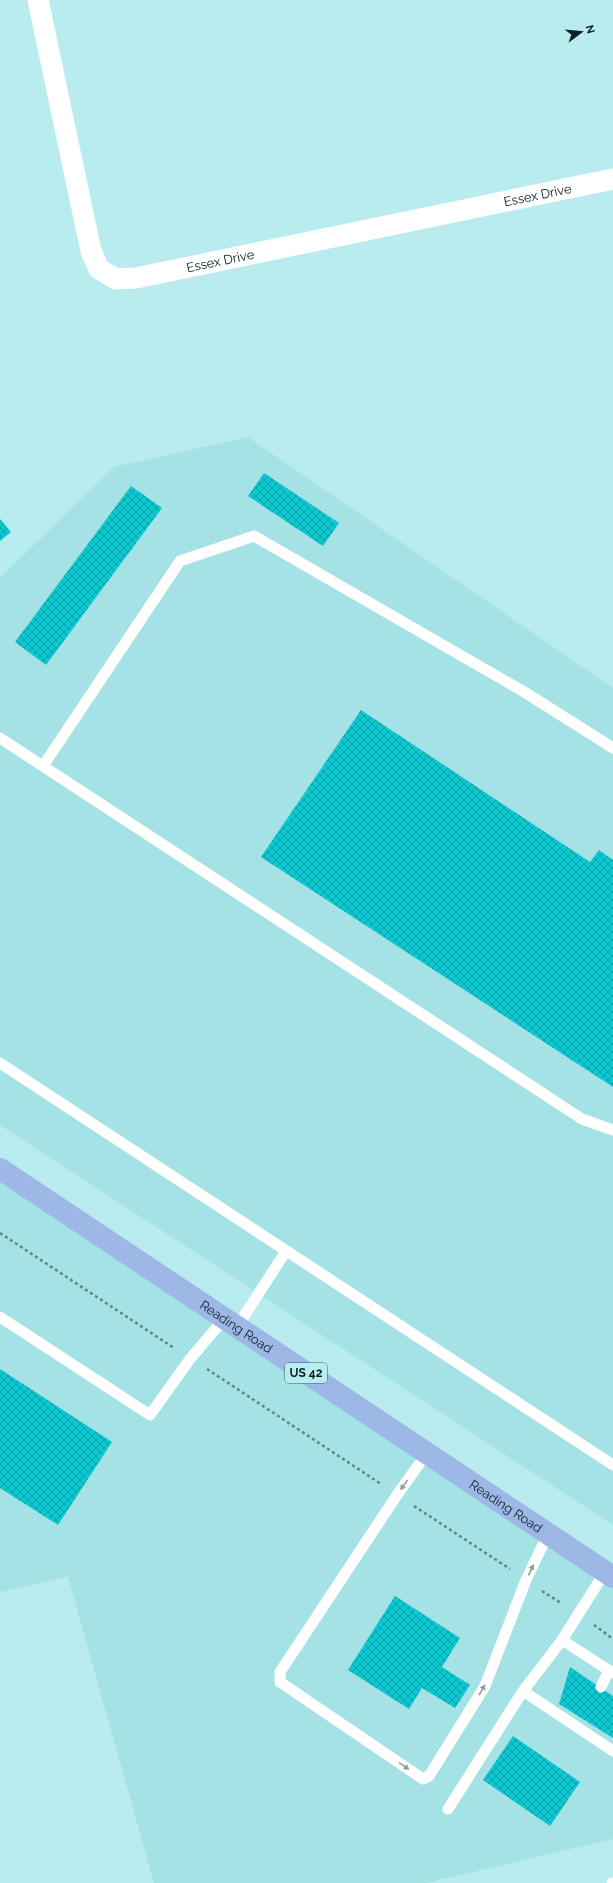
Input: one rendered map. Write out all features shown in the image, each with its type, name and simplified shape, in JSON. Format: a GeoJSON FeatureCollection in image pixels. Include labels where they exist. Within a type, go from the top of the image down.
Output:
{"type":"FeatureCollection","features":[{"type":"Feature","properties":{"kind":"main road","name":"Reading Road"},"geometry":{"type":"LineString","coordinates":[[0,1169],[609,1574]]}},
{"type":"Feature","properties":{"kind":"street","name":"Essex Drive"},"geometry":{"type":"LineString","coordinates":[[38,0],[91,251],[99,269],[116,279],[136,278],[613,179]]}},
{"type":"Feature","properties":{"kind":"lane"},"geometry":{"type":"LineString","coordinates":[[43,766],[180,561],[254,536],[526,692],[613,748]]}},
{"type":"Feature","properties":{"kind":"lane"},"geometry":{"type":"LineString","coordinates":[[0,738],[582,1120],[613,1130]]}},
{"type":"Feature","properties":{"kind":"lane"},"geometry":{"type":"LineString","coordinates":[[0,1063],[613,1465]]}},
{"type":"Feature","properties":{"kind":"lane"},"geometry":{"type":"LineString","coordinates":[[0,1317],[150,1415],[190,1358],[230,1323],[286,1251]]}},
{"type":"Feature","properties":{"kind":"lane"},"geometry":{"type":"LineString","coordinates":[[427,1454],[397,1495],[280,1672],[279,1677],[280,1682],[423,1778],[429,1776],[484,1686],[526,1580],[548,1534]]}},
{"type":"Feature","properties":{"kind":"lane"},"geometry":{"type":"LineString","coordinates":[[448,1809],[523,1691],[562,1640],[578,1615],[609,1574]]}},
{"type":"Feature","properties":{"kind":"lane"},"geometry":{"type":"LineString","coordinates":[[562,1640],[611,1671],[601,1687]]}},
{"type":"Feature","properties":{"kind":"lane"},"geometry":{"type":"LineString","coordinates":[[523,1691],[582,1724],[613,1751]]}},
{"type":"Feature","properties":{"kind":"path"},"geometry":{"type":"LineString","coordinates":[[0,1233],[613,1639]]}},
{"type":"Feature","properties":{"kind":"shaded area"},"geometry":{"type":"Polygon","coordinates":[[[248,437],[613,688],[613,1525],[0,1125],[0,578],[114,467],[248,437]]]}},
{"type":"Feature","properties":{"kind":"shaded area"},"geometry":{"type":"Polygon","coordinates":[[[0,1169],[613,1577],[613,1839],[426,1883],[154,1883],[68,1577],[0,1592],[0,1169]]]}},
{"type":"Feature","properties":{"kind":"building"},"geometry":{"type":"Polygon","coordinates":[[[264,473],[339,523],[323,546],[248,496],[264,473]]]}},
{"type":"Feature","properties":{"kind":"building"},"geometry":{"type":"Polygon","coordinates":[[[131,486],[162,508],[46,665],[15,642],[131,486]]]}},
{"type":"Feature","properties":{"kind":"building"},"geometry":{"type":"Polygon","coordinates":[[[0,519],[11,532],[0,541],[0,519]]]}},
{"type":"Feature","properties":{"kind":"building"},"geometry":{"type":"Polygon","coordinates":[[[361,710],[590,862],[599,850],[613,860],[613,1087],[261,857],[361,710]]]}},
{"type":"Feature","properties":{"kind":"building"},"geometry":{"type":"Polygon","coordinates":[[[0,1369],[112,1442],[58,1525],[0,1488],[0,1369]]]}},
{"type":"Feature","properties":{"kind":"building"},"geometry":{"type":"Polygon","coordinates":[[[395,1596],[460,1638],[442,1667],[470,1685],[455,1708],[422,1688],[409,1709],[348,1670],[395,1596]]]}},
{"type":"Feature","properties":{"kind":"building"},"geometry":{"type":"Polygon","coordinates":[[[570,1667],[613,1696],[613,1738],[559,1704],[570,1667]]]}},
{"type":"Feature","properties":{"kind":"building"},"geometry":{"type":"Polygon","coordinates":[[[513,1736],[580,1782],[550,1826],[483,1780],[513,1736]]]}}]}
